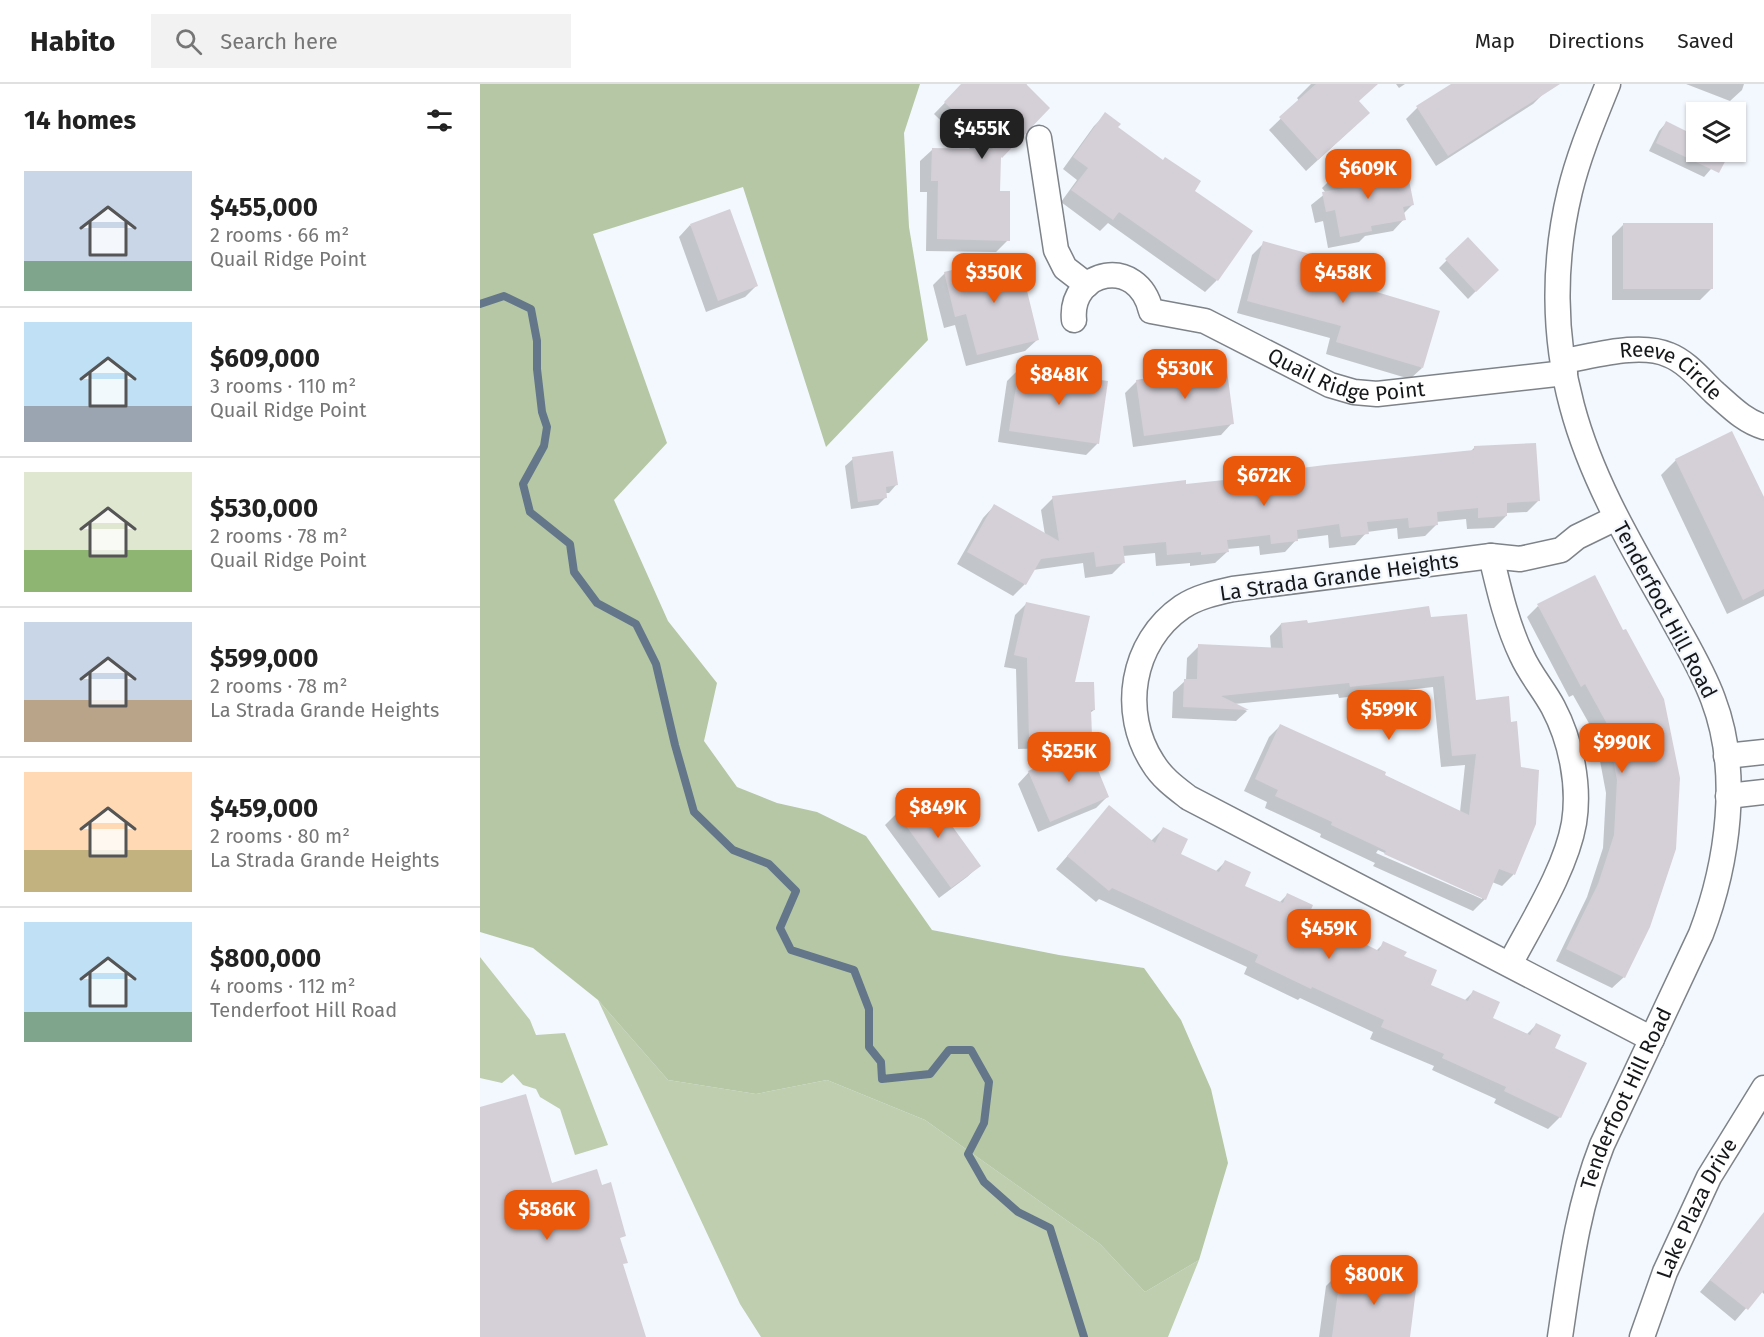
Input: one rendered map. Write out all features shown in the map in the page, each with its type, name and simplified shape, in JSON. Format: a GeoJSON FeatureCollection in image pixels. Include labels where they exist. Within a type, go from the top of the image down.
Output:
{"type":"FeatureCollection","features":[{"type":"Feature","properties":{"kind":"street","name":"Tenderfoot Hill Road"},"geometry":{"type":"LineString","coordinates":[[1560,1337],[1580,1213],[1588,1179],[1701,934],[1714,900],[1726,841],[1728,796],[1726,756],[1714,700],[1701,670],[1616,518],[1586,451],[1572,405],[1565,367],[1557,293],[1559,249],[1582,150],[1608,84]]}},
{"type":"Feature","properties":{"kind":"street"},"geometry":{"type":"LineString","coordinates":[[1039,138],[1056,250],[1065,268],[1087,285],[1076,299],[1074,320]]}},
{"type":"Feature","properties":{"kind":"street","name":"Quail Ridge Point"},"geometry":{"type":"LineString","coordinates":[[1087,285],[1101,276],[1114,275],[1129,278],[1140,286],[1148,298],[1152,311],[1205,321],[1330,385],[1354,392],[1377,394],[1565,367]]}},
{"type":"Feature","properties":{"kind":"street","name":"Reeve Circle"},"geometry":{"type":"LineString","coordinates":[[1565,367],[1639,349],[1653,350],[1683,363],[1738,414],[1750,423],[1764,427]]}},
{"type":"Feature","properties":{"kind":"street","name":"La Strada Grande Heights"},"geometry":{"type":"LineString","coordinates":[[1616,518],[1577,537],[1558,535],[1516,544],[1491,556],[1233,589],[1197,599],[1181,608],[1151,638],[1140,663],[1134,688],[1134,716],[1153,763],[1167,781],[1190,798],[1652,1039]]}},
{"type":"Feature","properties":{"kind":"street"},"geometry":{"type":"LineString","coordinates":[[1491,556],[1511,631],[1522,658],[1553,707],[1562,727],[1570,751],[1575,793],[1574,822],[1565,853],[1510,964]]}},
{"type":"Feature","properties":{"kind":"street"},"geometry":{"type":"LineString","coordinates":[[1726,756],[1764,752]]}},
{"type":"Feature","properties":{"kind":"street"},"geometry":{"type":"LineString","coordinates":[[1728,796],[1764,792]]}},
{"type":"Feature","properties":{"kind":"street","name":"Lake Plaza Drive"},"geometry":{"type":"LineString","coordinates":[[1642,1337],[1665,1272],[1708,1177],[1764,1088]]}},
{"type":"Feature","properties":{"kind":"green space"},"geometry":{"type":"Polygon","coordinates":[[[480,84],[920,84],[904,133],[909,227],[928,340],[826,447],[743,187],[593,234],[667,443],[614,500],[668,621],[717,683],[704,741],[737,787],[777,803],[817,812],[866,836],[932,930],[1059,955],[1144,968],[1181,1020],[1211,1089],[1228,1163],[1199,1260],[1145,1292],[1100,1244],[925,1120],[827,1080],[756,1094],[668,1080],[598,1000],[533,948],[480,932],[480,84]]]}},
{"type":"Feature","properties":{"kind":"green space"},"geometry":{"type":"Polygon","coordinates":[[[480,957],[530,1020],[536,1035],[565,1033],[608,1145],[575,1155],[560,1109],[540,1097],[536,1089],[523,1085],[513,1074],[502,1083],[480,1078],[480,957]]]}},
{"type":"Feature","properties":{"kind":"green space"},"geometry":{"type":"Polygon","coordinates":[[[598,1000],[668,1080],[756,1094],[827,1080],[925,1120],[1100,1244],[1145,1292],[1199,1260],[1168,1337],[761,1337],[740,1304],[598,1000]]]}},
{"type":"Feature","properties":{"kind":"building"},"geometry":{"type":"Polygon","coordinates":[[[961,84],[1026,84],[1050,108],[1001,157],[1000,191],[1010,191],[1010,241],[937,239],[938,181],[931,181],[932,148],[993,149],[944,102],[961,84]]]}},
{"type":"Feature","properties":{"kind":"building"},"geometry":{"type":"Polygon","coordinates":[[[1316,84],[1378,84],[1359,101],[1370,113],[1318,160],[1279,117],[1316,84]]]}},
{"type":"Feature","properties":{"kind":"building"},"geometry":{"type":"Polygon","coordinates":[[[1451,84],[1560,84],[1448,156],[1416,106],[1451,84]]]}},
{"type":"Feature","properties":{"kind":"building"},"geometry":{"type":"Polygon","coordinates":[[[1105,112],[1121,124],[1118,127],[1163,160],[1165,157],[1201,181],[1195,191],[1253,231],[1218,281],[1119,212],[1113,220],[1071,190],[1088,168],[1073,157],[1105,112]]]}},
{"type":"Feature","properties":{"kind":"building"},"geometry":{"type":"Polygon","coordinates":[[[1666,121],[1686,131],[1686,157],[1656,143],[1666,121]]]}},
{"type":"Feature","properties":{"kind":"building"},"geometry":{"type":"Polygon","coordinates":[[[1696,162],[1725,162],[1719,173],[1696,162]]]}},
{"type":"Feature","properties":{"kind":"building"},"geometry":{"type":"Polygon","coordinates":[[[1395,164],[1399,182],[1409,180],[1414,205],[1403,207],[1406,220],[1371,226],[1372,231],[1340,237],[1335,210],[1326,212],[1322,192],[1344,188],[1332,176],[1395,164]]]}},
{"type":"Feature","properties":{"kind":"building"},"geometry":{"type":"Polygon","coordinates":[[[730,209],[758,286],[718,301],[690,224],[730,209]]]}},
{"type":"Feature","properties":{"kind":"building"},"geometry":{"type":"Polygon","coordinates":[[[1623,223],[1713,223],[1713,289],[1623,289],[1623,223]]]}},
{"type":"Feature","properties":{"kind":"building"},"geometry":{"type":"Polygon","coordinates":[[[1468,237],[1499,270],[1476,292],[1445,259],[1468,237]]]}},
{"type":"Feature","properties":{"kind":"building"},"geometry":{"type":"Polygon","coordinates":[[[1263,241],[1350,265],[1347,277],[1372,284],[1370,290],[1440,311],[1423,368],[1336,342],[1341,326],[1247,301],[1263,241]]]}},
{"type":"Feature","properties":{"kind":"building"},"geometry":{"type":"Polygon","coordinates":[[[1018,254],[1039,340],[977,355],[966,314],[955,317],[944,272],[1018,254]]]}},
{"type":"Feature","properties":{"kind":"building"},"geometry":{"type":"Polygon","coordinates":[[[1226,363],[1234,424],[1144,436],[1136,380],[1153,377],[1152,373],[1226,363]]]}},
{"type":"Feature","properties":{"kind":"building"},"geometry":{"type":"Polygon","coordinates":[[[1019,368],[1108,381],[1099,444],[1009,431],[1019,368]]]}},
{"type":"Feature","properties":{"kind":"building"},"geometry":{"type":"Polygon","coordinates":[[[1732,431],[1764,497],[1764,589],[1743,600],[1675,459],[1732,431]]]}},
{"type":"Feature","properties":{"kind":"building"},"geometry":{"type":"Polygon","coordinates":[[[1536,443],[1540,501],[1507,503],[1507,516],[1478,518],[1478,508],[1437,512],[1438,525],[1409,528],[1408,518],[1367,522],[1369,534],[1341,537],[1339,524],[1297,530],[1298,541],[1271,544],[1270,535],[1227,540],[1229,552],[1201,555],[1201,552],[1167,555],[1166,542],[1123,546],[1125,563],[1096,567],[1094,552],[1041,559],[1026,585],[967,552],[994,504],[1059,541],[1052,496],[1186,480],[1186,484],[1263,476],[1262,473],[1325,465],[1474,450],[1474,446],[1536,443]]]}},
{"type":"Feature","properties":{"kind":"building"},"geometry":{"type":"Polygon","coordinates":[[[893,451],[898,485],[886,487],[887,498],[858,502],[852,457],[893,451]]]}},
{"type":"Feature","properties":{"kind":"building"},"geometry":{"type":"Polygon","coordinates":[[[1595,575],[1623,630],[1626,629],[1664,699],[1680,778],[1676,849],[1650,927],[1625,978],[1566,949],[1598,884],[1614,835],[1617,780],[1606,722],[1585,684],[1581,687],[1537,604],[1595,575]]]}},
{"type":"Feature","properties":{"kind":"building"},"geometry":{"type":"Polygon","coordinates":[[[1026,602],[1090,616],[1075,682],[1094,682],[1095,710],[1091,710],[1092,736],[1029,738],[1027,658],[1014,655],[1026,602]]]}},
{"type":"Feature","properties":{"kind":"building"},"geometry":{"type":"Polygon","coordinates":[[[1429,606],[1431,617],[1467,614],[1476,700],[1509,696],[1511,722],[1517,721],[1521,767],[1539,770],[1536,824],[1515,875],[1499,869],[1486,900],[1384,854],[1386,851],[1331,825],[1332,822],[1275,796],[1278,790],[1255,779],[1280,724],[1386,772],[1385,775],[1469,815],[1476,754],[1452,756],[1444,676],[1350,687],[1349,683],[1221,696],[1249,710],[1183,707],[1184,679],[1197,679],[1198,644],[1283,648],[1281,623],[1307,620],[1308,623],[1429,606]]]}},
{"type":"Feature","properties":{"kind":"building"},"geometry":{"type":"Polygon","coordinates":[[[1091,744],[1102,769],[1098,770],[1109,797],[1050,822],[1028,771],[1091,744]]]}},
{"type":"Feature","properties":{"kind":"building"},"geometry":{"type":"Polygon","coordinates":[[[926,790],[981,866],[951,888],[896,812],[926,790]]]}},
{"type":"Feature","properties":{"kind":"building"},"geometry":{"type":"Polygon","coordinates":[[[1109,805],[1155,843],[1163,827],[1188,839],[1181,854],[1219,872],[1225,860],[1251,872],[1245,886],[1283,903],[1287,893],[1313,905],[1306,921],[1343,938],[1345,934],[1379,951],[1383,941],[1407,952],[1404,956],[1437,970],[1431,985],[1468,1001],[1473,990],[1500,1002],[1493,1018],[1530,1035],[1536,1023],[1561,1035],[1555,1048],[1587,1063],[1561,1118],[1504,1091],[1506,1087],[1442,1058],[1444,1054],[1381,1027],[1384,1020],[1255,962],[1258,955],[1112,888],[1109,891],[1067,856],[1109,805]]]}},
{"type":"Feature","properties":{"kind":"building"},"geometry":{"type":"Polygon","coordinates":[[[526,1094],[552,1183],[597,1169],[602,1185],[611,1182],[626,1236],[620,1238],[628,1263],[623,1264],[646,1337],[480,1337],[480,1107],[526,1094]]]}},
{"type":"Feature","properties":{"kind":"building"},"geometry":{"type":"Polygon","coordinates":[[[1764,1212],[1764,1290],[1748,1310],[1710,1280],[1764,1212]]]}},
{"type":"Feature","properties":{"kind":"building"},"geometry":{"type":"Polygon","coordinates":[[[1341,1269],[1417,1281],[1410,1337],[1332,1337],[1341,1269]]]}},
{"type":"Feature","properties":{"kind":"waterway"},"geometry":{"type":"LineString","coordinates":[[480,304],[504,296],[531,309],[537,341],[537,369],[542,412],[547,427],[544,446],[523,484],[530,512],[570,544],[574,572],[597,603],[636,624],[656,664],[694,812],[733,850],[769,864],[796,891],[780,928],[791,950],[854,970],[869,1009],[869,1047],[881,1062],[882,1079],[930,1074],[949,1050],[971,1050],[989,1082],[984,1123],[968,1154],[984,1182],[1018,1212],[1050,1228],[1084,1337]]}}]}
